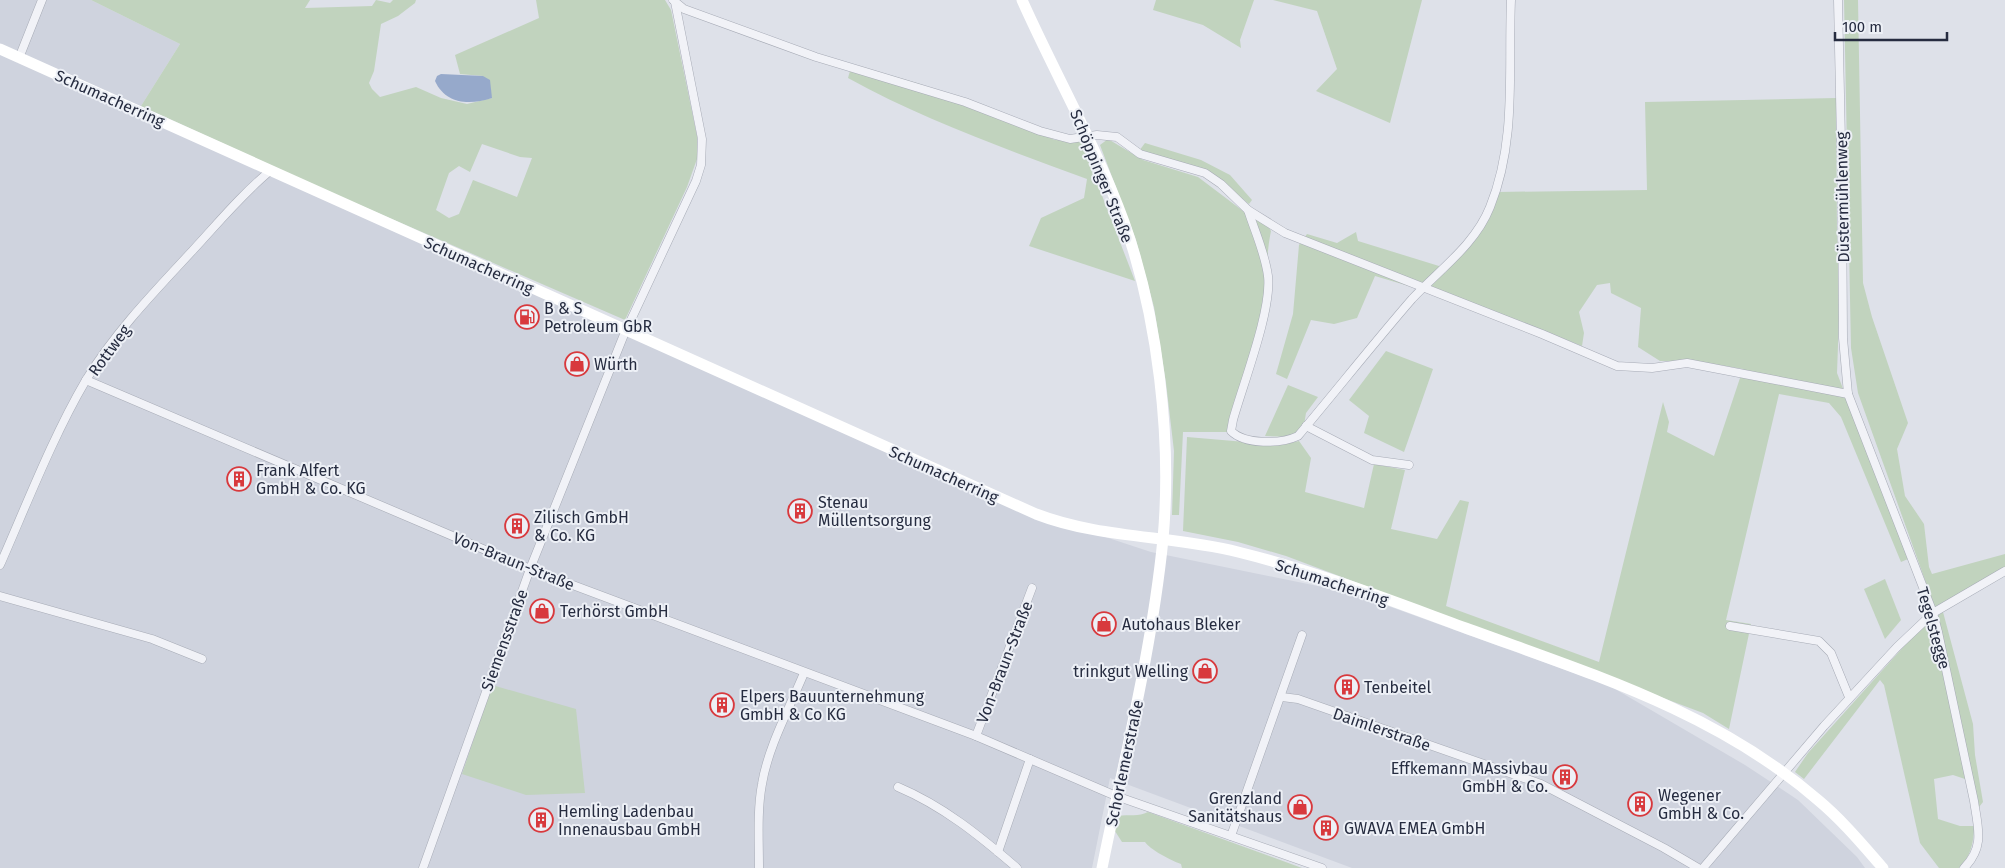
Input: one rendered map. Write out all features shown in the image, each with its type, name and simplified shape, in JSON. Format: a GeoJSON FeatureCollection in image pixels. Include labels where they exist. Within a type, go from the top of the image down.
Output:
{"type":"FeatureCollection","features":[{"type":"Feature","properties":{"kind":"main road","name":"Schöppinger Straße"},"geometry":{"type":"LineString","coordinates":[[1022,0],[1088,137],[1124,223],[1142,287],[1153,335],[1163,427],[1162,539]]}},
{"type":"Feature","properties":{"kind":"main road","name":"Schumacherring"},"geometry":{"type":"LineString","coordinates":[[0,49],[1036,514],[1077,528],[1162,539],[1236,552],[1293,567],[1620,684],[1686,713],[1726,734],[1784,773],[1820,801],[1857,838],[1883,868]]}},
{"type":"Feature","properties":{"kind":"main road","name":"Schorlemerstraße"},"geometry":{"type":"LineString","coordinates":[[1102,868],[1148,642],[1162,539]]}},
{"type":"Feature","properties":{"kind":"street"},"geometry":{"type":"LineString","coordinates":[[19,58],[42,0]]}},
{"type":"Feature","properties":{"kind":"street"},"geometry":{"type":"LineString","coordinates":[[1248,210],[1263,250],[1268,277],[1267,300],[1231,431],[1237,438],[1275,442],[1287,441],[1298,436],[1423,288],[1445,268],[1481,225],[1490,207],[1498,183],[1510,115],[1511,0]]}},
{"type":"Feature","properties":{"kind":"street","name":"Düstermühlenweg"},"geometry":{"type":"LineString","coordinates":[[1838,0],[1843,338],[1848,394]]}},
{"type":"Feature","properties":{"kind":"street"},"geometry":{"type":"LineString","coordinates":[[674,1],[684,9],[807,54],[965,102],[1040,131],[1070,139],[1113,135],[1140,154],[1204,173],[1221,184],[1248,210],[1286,233],[1617,366],[1652,368],[1687,363],[1848,394]]}},
{"type":"Feature","properties":{"kind":"street","name":"Siemensstraße"},"geometry":{"type":"LineString","coordinates":[[423,868],[530,569],[626,331],[684,211],[701,165],[703,149],[701,131],[674,1]]}},
{"type":"Feature","properties":{"kind":"street","name":"Rottweg"},"geometry":{"type":"LineString","coordinates":[[0,566],[86,380],[118,335],[154,292],[270,171]]}},
{"type":"Feature","properties":{"kind":"street","name":"Von-Braun-Straße"},"geometry":{"type":"LineString","coordinates":[[86,380],[530,569],[976,736],[1116,796],[1322,868]]}},
{"type":"Feature","properties":{"kind":"street","name":"Tegelstegge"},"geometry":{"type":"LineString","coordinates":[[1848,394],[1933,612],[1974,801],[1978,829],[1979,845],[1976,854],[1964,868]]}},
{"type":"Feature","properties":{"kind":"street"},"geometry":{"type":"LineString","coordinates":[[1306,426],[1372,460],[1409,466]]}},
{"type":"Feature","properties":{"kind":"street"},"geometry":{"type":"LineString","coordinates":[[1703,868],[1850,697],[1933,612],[2005,571]]}},
{"type":"Feature","properties":{"kind":"street","name":"Von-Braun-Straße"},"geometry":{"type":"LineString","coordinates":[[976,736],[1032,588]]}},
{"type":"Feature","properties":{"kind":"street"},"geometry":{"type":"LineString","coordinates":[[0,596],[152,639],[202,659]]}},
{"type":"Feature","properties":{"kind":"street"},"geometry":{"type":"LineString","coordinates":[[1730,626],[1819,640],[1831,653],[1850,697]]}},
{"type":"Feature","properties":{"kind":"street"},"geometry":{"type":"LineString","coordinates":[[1231,836],[1282,697],[1302,635]]}},
{"type":"Feature","properties":{"kind":"street"},"geometry":{"type":"LineString","coordinates":[[759,868],[759,812],[762,783],[768,761],[804,673]]}},
{"type":"Feature","properties":{"kind":"street","name":"Daimlerstraße"},"geometry":{"type":"LineString","coordinates":[[1282,697],[1298,699],[1540,784],[1698,868]]}},
{"type":"Feature","properties":{"kind":"street"},"geometry":{"type":"LineString","coordinates":[[998,852],[1030,759]]}},
{"type":"Feature","properties":{"kind":"street"},"geometry":{"type":"LineString","coordinates":[[898,787],[918,795],[948,813],[1017,868]]}},
{"type":"Feature","properties":{"kind":"shaded area"},"geometry":{"type":"Polygon","coordinates":[[[0,0],[91,0],[180,44],[141,106],[1005,504],[1151,552],[1352,593],[1610,686],[1745,765],[1798,800],[1857,857],[1865,868],[1352,868],[1110,778],[1092,868],[0,868],[0,0]]]}},
{"type":"Feature","properties":{"kind":"green space"},"geometry":{"type":"Polygon","coordinates":[[[91,0],[310,0],[305,8],[372,6],[376,0],[390,3],[393,0],[416,0],[415,3],[398,16],[381,24],[374,71],[369,83],[380,97],[416,87],[441,98],[467,104],[492,98],[483,76],[460,74],[455,55],[539,18],[536,0],[665,0],[671,10],[697,136],[697,159],[687,187],[625,320],[325,190],[141,106],[180,44],[91,0]],[[482,144],[470,172],[459,166],[449,173],[436,210],[449,218],[459,214],[473,180],[517,197],[532,158],[520,157],[482,144]]]}},
{"type":"Feature","properties":{"kind":"green space"},"geometry":{"type":"Polygon","coordinates":[[[1156,0],[1254,0],[1240,40],[1241,48],[1203,25],[1153,10],[1156,0]]]}},
{"type":"Feature","properties":{"kind":"green space"},"geometry":{"type":"Polygon","coordinates":[[[1273,0],[1422,0],[1390,123],[1316,91],[1337,69],[1317,11],[1273,0]]]}},
{"type":"Feature","properties":{"kind":"green space"},"geometry":{"type":"Polygon","coordinates":[[[1844,0],[1858,0],[1863,283],[1872,317],[1908,423],[1897,449],[1905,496],[1924,524],[1929,567],[1932,574],[2005,554],[2005,567],[1935,608],[1858,393],[1851,348],[1844,0]]]}},
{"type":"Feature","properties":{"kind":"green space"},"geometry":{"type":"Polygon","coordinates":[[[852,64],[920,84],[1055,140],[1081,141],[1135,281],[1029,246],[1041,218],[1084,198],[1087,179],[936,121],[877,93],[848,78],[852,64]]]}},
{"type":"Feature","properties":{"kind":"green space"},"geometry":{"type":"Polygon","coordinates":[[[1836,98],[1837,232],[1840,290],[1837,373],[1908,559],[1901,562],[1841,417],[1829,403],[1779,394],[1726,620],[1751,624],[1729,729],[1703,713],[1286,556],[1238,542],[1183,531],[1187,437],[1280,445],[1299,441],[1311,458],[1305,492],[1364,508],[1374,464],[1405,470],[1391,529],[1437,539],[1460,500],[1469,502],[1446,606],[1599,662],[1663,402],[1669,422],[1667,432],[1714,456],[1743,369],[1695,361],[1660,361],[1638,347],[1641,308],[1611,293],[1610,283],[1597,285],[1579,312],[1584,333],[1582,346],[1432,287],[1412,287],[1375,276],[1357,318],[1334,324],[1311,320],[1287,379],[1276,374],[1293,314],[1299,245],[1307,234],[1337,243],[1356,232],[1358,241],[1439,266],[1445,273],[1482,228],[1498,192],[1647,190],[1645,102],[1836,98]]]}},
{"type":"Feature","properties":{"kind":"green space"},"geometry":{"type":"Polygon","coordinates":[[[1108,139],[1143,160],[1198,177],[1243,211],[1265,222],[1271,231],[1265,294],[1259,330],[1228,432],[1183,432],[1179,515],[1172,515],[1174,451],[1154,307],[1136,240],[1100,145],[1108,139]]]}},
{"type":"Feature","properties":{"kind":"green space"},"geometry":{"type":"Polygon","coordinates":[[[1145,143],[1201,160],[1230,175],[1252,200],[1249,204],[1210,173],[1139,151],[1145,143]]]}},
{"type":"Feature","properties":{"kind":"green space"},"geometry":{"type":"Polygon","coordinates":[[[1386,351],[1433,369],[1404,452],[1364,433],[1369,416],[1349,400],[1386,351]]]}},
{"type":"Feature","properties":{"kind":"green space"},"geometry":{"type":"Polygon","coordinates":[[[1288,385],[1318,397],[1306,413],[1304,425],[1291,437],[1265,436],[1288,385]]]}},
{"type":"Feature","properties":{"kind":"green space"},"geometry":{"type":"Polygon","coordinates":[[[1885,579],[1901,620],[1885,639],[1864,589],[1885,579]]]}},
{"type":"Feature","properties":{"kind":"green space"},"geometry":{"type":"Polygon","coordinates":[[[1943,612],[1973,724],[1975,755],[1983,802],[1979,807],[1937,616],[1943,612]]]}},
{"type":"Feature","properties":{"kind":"green space"},"geometry":{"type":"Polygon","coordinates":[[[1924,624],[1933,627],[1968,780],[1953,775],[1934,779],[1938,819],[1960,826],[1974,826],[1971,848],[1959,868],[1939,868],[1920,843],[1884,685],[1880,680],[1804,779],[1795,772],[1808,753],[1924,624]]]}},
{"type":"Feature","properties":{"kind":"green space"},"geometry":{"type":"Polygon","coordinates":[[[492,685],[576,709],[585,793],[526,795],[462,774],[492,685]]]}},
{"type":"Feature","properties":{"kind":"green space"},"geometry":{"type":"Polygon","coordinates":[[[1148,812],[1302,868],[1182,868],[1181,864],[1167,858],[1145,842],[1122,842],[1113,828],[1118,816],[1137,815],[1148,812]]]}},
{"type":"Feature","properties":{"kind":"water"},"geometry":{"type":"Polygon","coordinates":[[[441,74],[483,76],[490,80],[492,98],[475,102],[452,99],[445,95],[435,81],[437,76],[441,74]]]}},
{"type":"Feature","properties":{"kind":"place","name":"B & S Petroleum GbR"},"geometry":{"type":"Point","coordinates":[527,317]}},
{"type":"Feature","properties":{"kind":"place","name":"Würth"},"geometry":{"type":"Point","coordinates":[577,364]}},
{"type":"Feature","properties":{"kind":"place","name":"Frank Alfert GmbH & Co. KG"},"geometry":{"type":"Point","coordinates":[239,479]}},
{"type":"Feature","properties":{"kind":"place","name":"Stenau Müllentsorgung"},"geometry":{"type":"Point","coordinates":[800,511]}},
{"type":"Feature","properties":{"kind":"place","name":"Zilisch GmbH & Co. KG"},"geometry":{"type":"Point","coordinates":[517,526]}},
{"type":"Feature","properties":{"kind":"place","name":"Terhörst GmbH"},"geometry":{"type":"Point","coordinates":[542,611]}},
{"type":"Feature","properties":{"kind":"place","name":"Autohaus Bleker"},"geometry":{"type":"Point","coordinates":[1104,624]}},
{"type":"Feature","properties":{"kind":"place","name":"trinkgut Welling"},"geometry":{"type":"Point","coordinates":[1205,671]}},
{"type":"Feature","properties":{"kind":"place","name":"Tenbeitel"},"geometry":{"type":"Point","coordinates":[1347,687]}},
{"type":"Feature","properties":{"kind":"place","name":"Elpers Bauunternehmung GmbH & Co KG"},"geometry":{"type":"Point","coordinates":[722,705]}},
{"type":"Feature","properties":{"kind":"place","name":"Effkemann MAssivbau GmbH & Co."},"geometry":{"type":"Point","coordinates":[1565,777]}},
{"type":"Feature","properties":{"kind":"place","name":"Wegener GmbH & Co."},"geometry":{"type":"Point","coordinates":[1640,804]}},
{"type":"Feature","properties":{"kind":"place","name":"Grenzland Sanitätshaus"},"geometry":{"type":"Point","coordinates":[1300,807]}},
{"type":"Feature","properties":{"kind":"place","name":"Hemling Ladenbau Innenausbau GmbH"},"geometry":{"type":"Point","coordinates":[541,820]}},
{"type":"Feature","properties":{"kind":"place","name":"GWAVA EMEA GmbH"},"geometry":{"type":"Point","coordinates":[1326,828]}}]}
